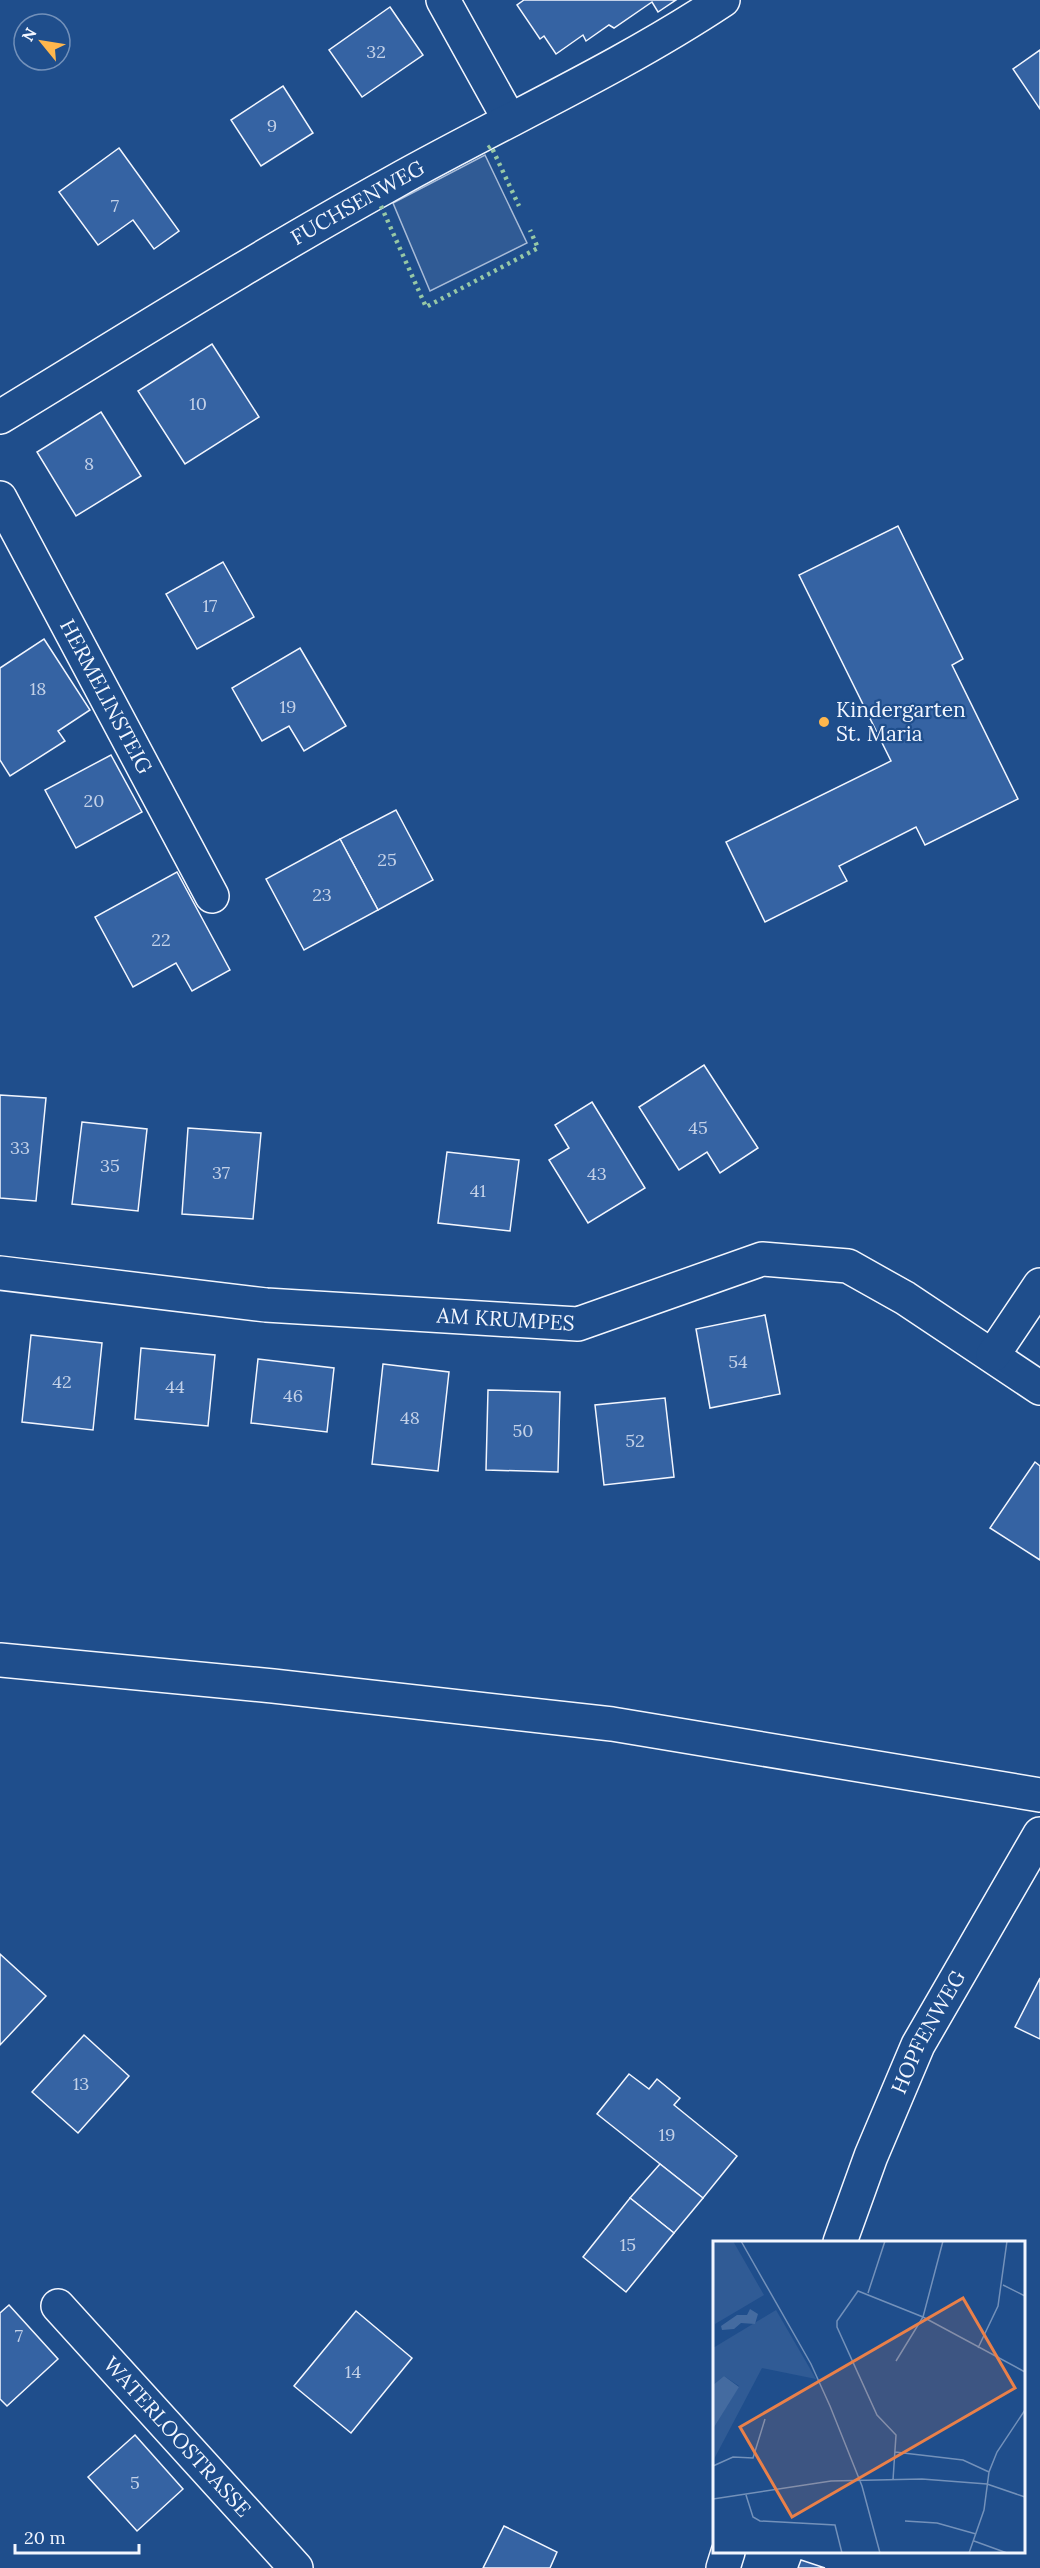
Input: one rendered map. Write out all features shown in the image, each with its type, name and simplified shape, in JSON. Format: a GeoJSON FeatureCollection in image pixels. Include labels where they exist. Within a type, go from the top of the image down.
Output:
{"type":"FeatureCollection","features":[{"type":"Feature","properties":{"kind":"street"},"geometry":{"type":"LineString","coordinates":[[443,0],[509,118]]}},
{"type":"Feature","properties":{"kind":"street","name":"FUCHSENWEG"},"geometry":{"type":"LineString","coordinates":[[0,417],[252,264],[509,118],[671,35],[723,0]]}},
{"type":"Feature","properties":{"kind":"street","name":"HERMELINSTEIG"},"geometry":{"type":"LineString","coordinates":[[0,498],[212,896]]}},
{"type":"Feature","properties":{"kind":"street","name":"AM KRUMPES"},"geometry":{"type":"LineString","coordinates":[[0,1274],[266,1305],[578,1324],[762,1259],[848,1266],[905,1298],[1040,1388]]}},
{"type":"Feature","properties":{"kind":"street"},"geometry":{"type":"LineString","coordinates":[[993,1355],[1040,1285]]}},
{"type":"Feature","properties":{"kind":"street"},"geometry":{"type":"LineString","coordinates":[[0,1660],[273,1686],[612,1724],[1028,1793]]}},
{"type":"Feature","properties":{"kind":"street","name":"HOPFENWEG"},"geometry":{"type":"LineString","coordinates":[[840,2241],[871,2156],[918,2044],[1040,1834]]}},
{"type":"Feature","properties":{"kind":"street","name":"WATERLOOSTRASSE"},"geometry":{"type":"LineString","coordinates":[[58,2306],[296,2568]]}},
{"type":"Feature","properties":{"kind":"street"},"geometry":{"type":"LineString","coordinates":[[723,2568],[728,2553]]}},
{"type":"Feature","properties":{"kind":"shaded area"},"geometry":{"type":"Polygon","coordinates":[[[485,155],[527,243],[430,291],[393,203],[485,155]]]}},
{"type":"Feature","properties":{"kind":"building"},"geometry":{"type":"Polygon","coordinates":[[[524,0],[676,0],[658,12],[652,2],[614,28],[609,25],[586,41],[583,35],[556,54],[544,36],[540,39],[517,5],[524,0]]]}},
{"type":"Feature","properties":{"kind":"building"},"geometry":{"type":"Polygon","coordinates":[[[390,7],[423,55],[362,97],[329,50],[390,7]]]}},
{"type":"Feature","properties":{"kind":"building"},"geometry":{"type":"Polygon","coordinates":[[[1040,50],[1040,109],[1013,69],[1040,50]]]}},
{"type":"Feature","properties":{"kind":"building"},"geometry":{"type":"Polygon","coordinates":[[[283,86],[313,133],[261,166],[231,120],[283,86]]]}},
{"type":"Feature","properties":{"kind":"building"},"geometry":{"type":"Polygon","coordinates":[[[119,148],[179,231],[154,249],[133,220],[98,245],[59,192],[119,148]]]}},
{"type":"Feature","properties":{"kind":"building"},"geometry":{"type":"Polygon","coordinates":[[[212,344],[259,417],[185,464],[138,391],[212,344]]]}},
{"type":"Feature","properties":{"kind":"building"},"geometry":{"type":"Polygon","coordinates":[[[101,412],[141,476],[76,516],[37,452],[101,412]]]}},
{"type":"Feature","properties":{"kind":"building"},"geometry":{"type":"Polygon","coordinates":[[[898,526],[963,659],[952,665],[1018,799],[925,845],[916,827],[839,866],[847,881],[765,922],[726,842],[891,761],[799,575],[898,526]]]}},
{"type":"Feature","properties":{"kind":"building"},"geometry":{"type":"Polygon","coordinates":[[[223,562],[254,617],[197,649],[166,594],[223,562]]]}},
{"type":"Feature","properties":{"kind":"building"},"geometry":{"type":"Polygon","coordinates":[[[44,639],[90,710],[58,731],[65,741],[10,776],[0,760],[0,668],[44,639]]]}},
{"type":"Feature","properties":{"kind":"building"},"geometry":{"type":"Polygon","coordinates":[[[300,648],[346,726],[304,751],[289,726],[262,741],[232,688],[300,648]]]}},
{"type":"Feature","properties":{"kind":"building"},"geometry":{"type":"Polygon","coordinates":[[[111,755],[142,812],[76,848],[45,790],[111,755]]]}},
{"type":"Feature","properties":{"kind":"building"},"geometry":{"type":"Polygon","coordinates":[[[396,810],[433,880],[378,910],[340,839],[396,810]]]}},
{"type":"Feature","properties":{"kind":"building"},"geometry":{"type":"Polygon","coordinates":[[[340,839],[378,910],[304,950],[266,879],[340,839]]]}},
{"type":"Feature","properties":{"kind":"building"},"geometry":{"type":"Polygon","coordinates":[[[177,872],[230,970],[192,991],[176,963],[133,987],[95,917],[177,872]]]}},
{"type":"Feature","properties":{"kind":"building"},"geometry":{"type":"Polygon","coordinates":[[[704,1065],[758,1148],[720,1173],[707,1152],[679,1170],[639,1107],[704,1065]]]}},
{"type":"Feature","properties":{"kind":"building"},"geometry":{"type":"Polygon","coordinates":[[[0,1095],[46,1098],[36,1201],[0,1198],[0,1095]]]}},
{"type":"Feature","properties":{"kind":"building"},"geometry":{"type":"Polygon","coordinates":[[[592,1102],[645,1188],[588,1223],[549,1160],[569,1148],[555,1125],[592,1102]]]}},
{"type":"Feature","properties":{"kind":"building"},"geometry":{"type":"Polygon","coordinates":[[[82,1122],[147,1129],[138,1211],[72,1204],[82,1122]]]}},
{"type":"Feature","properties":{"kind":"building"},"geometry":{"type":"Polygon","coordinates":[[[188,1128],[261,1133],[253,1219],[182,1214],[188,1128]]]}},
{"type":"Feature","properties":{"kind":"building"},"geometry":{"type":"Polygon","coordinates":[[[447,1152],[519,1160],[510,1231],[438,1223],[447,1152]]]}},
{"type":"Feature","properties":{"kind":"building"},"geometry":{"type":"Polygon","coordinates":[[[765,1315],[780,1394],[710,1408],[696,1329],[765,1315]]]}},
{"type":"Feature","properties":{"kind":"building"},"geometry":{"type":"Polygon","coordinates":[[[31,1335],[102,1343],[93,1430],[22,1422],[31,1335]]]}},
{"type":"Feature","properties":{"kind":"building"},"geometry":{"type":"Polygon","coordinates":[[[141,1348],[215,1355],[208,1426],[135,1419],[141,1348]]]}},
{"type":"Feature","properties":{"kind":"building"},"geometry":{"type":"Polygon","coordinates":[[[258,1359],[334,1368],[327,1432],[251,1423],[258,1359]]]}},
{"type":"Feature","properties":{"kind":"building"},"geometry":{"type":"Polygon","coordinates":[[[383,1364],[449,1372],[438,1471],[372,1464],[383,1364]]]}},
{"type":"Feature","properties":{"kind":"building"},"geometry":{"type":"Polygon","coordinates":[[[488,1390],[560,1392],[558,1472],[486,1470],[488,1390]]]}},
{"type":"Feature","properties":{"kind":"building"},"geometry":{"type":"Polygon","coordinates":[[[665,1398],[674,1477],[604,1485],[595,1405],[665,1398]]]}},
{"type":"Feature","properties":{"kind":"building"},"geometry":{"type":"Polygon","coordinates":[[[1035,1462],[1040,1466],[1040,1560],[990,1528],[1035,1462]]]}},
{"type":"Feature","properties":{"kind":"building"},"geometry":{"type":"Polygon","coordinates":[[[0,1954],[46,1996],[0,2045],[0,1954]]]}},
{"type":"Feature","properties":{"kind":"building"},"geometry":{"type":"Polygon","coordinates":[[[1040,1978],[1040,2039],[1015,2027],[1040,1978]]]}},
{"type":"Feature","properties":{"kind":"building"},"geometry":{"type":"Polygon","coordinates":[[[84,2035],[129,2076],[78,2133],[32,2092],[84,2035]]]}},
{"type":"Feature","properties":{"kind":"building"},"geometry":{"type":"Polygon","coordinates":[[[629,2074],[649,2089],[657,2079],[680,2098],[674,2105],[737,2156],[703,2198],[597,2114],[629,2074]]]}},
{"type":"Feature","properties":{"kind":"building"},"geometry":{"type":"Polygon","coordinates":[[[660,2164],[703,2198],[674,2233],[630,2198],[660,2164]]]}},
{"type":"Feature","properties":{"kind":"building"},"geometry":{"type":"Polygon","coordinates":[[[630,2198],[674,2233],[626,2292],[583,2257],[630,2198]]]}},
{"type":"Feature","properties":{"kind":"building"},"geometry":{"type":"Polygon","coordinates":[[[9,2305],[58,2359],[7,2406],[0,2399],[0,2313],[9,2305]]]}},
{"type":"Feature","properties":{"kind":"building"},"geometry":{"type":"Polygon","coordinates":[[[356,2311],[412,2358],[351,2433],[294,2386],[356,2311]]]}},
{"type":"Feature","properties":{"kind":"building"},"geometry":{"type":"Polygon","coordinates":[[[135,2435],[183,2489],[137,2531],[88,2477],[135,2435]]]}},
{"type":"Feature","properties":{"kind":"building"},"geometry":{"type":"Polygon","coordinates":[[[504,2526],[557,2552],[550,2568],[483,2568],[504,2526]]]}},
{"type":"Feature","properties":{"kind":"building"},"geometry":{"type":"Polygon","coordinates":[[[801,2560],[825,2568],[798,2568],[801,2560]]]}},
{"type":"Feature","properties":{"kind":"hedge"},"geometry":{"type":"LineString","coordinates":[[488,148],[491,146],[519,206]]}},
{"type":"Feature","properties":{"kind":"hedge"},"geometry":{"type":"LineString","coordinates":[[381,206],[426,307],[538,248],[530,230]]}},
{"type":"Feature","properties":{"kind":"place","name":"Kindergarten St. Maria"},"geometry":{"type":"Point","coordinates":[824,722]}}]}
